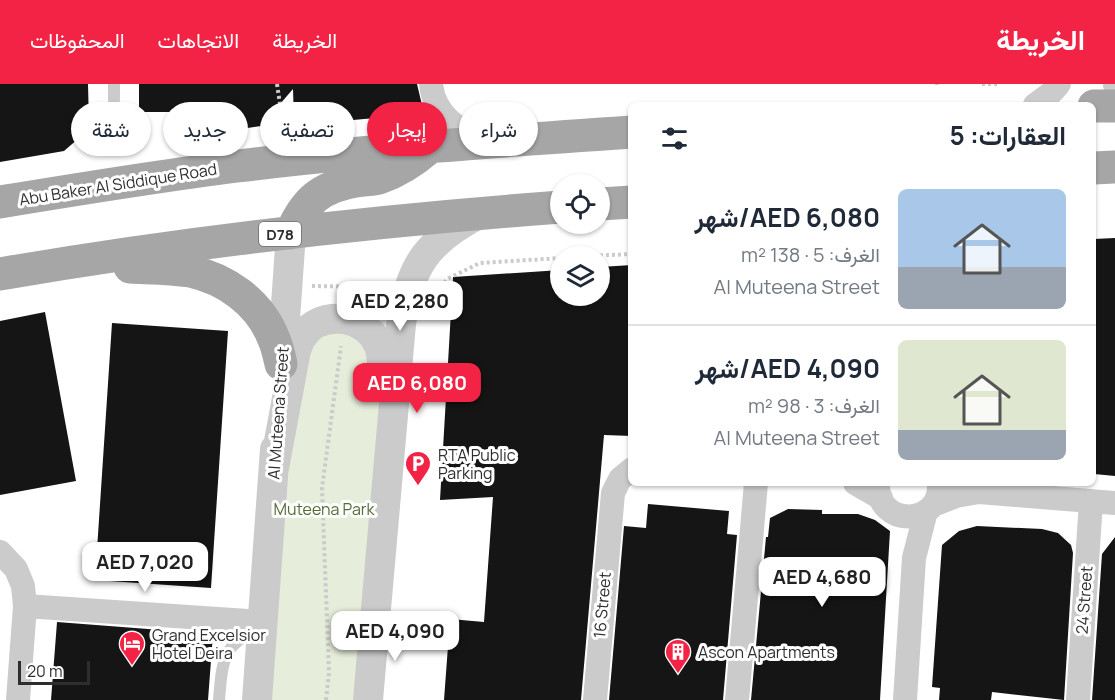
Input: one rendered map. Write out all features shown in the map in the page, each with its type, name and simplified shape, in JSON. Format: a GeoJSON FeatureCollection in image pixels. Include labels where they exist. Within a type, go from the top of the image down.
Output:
{"type":"FeatureCollection","features":[{"type":"Feature","properties":{"kind":"main road"},"geometry":{"type":"LineString","coordinates":[[1096,106],[1115,106]]}},
{"type":"Feature","properties":{"kind":"main road","name":"Abu Baker Al Siddique Road"},"geometry":{"type":"LineString","coordinates":[[538,138],[628,132]]}},
{"type":"Feature","properties":{"kind":"main road","name":"Abu Baker Al Siddique Road"},"geometry":{"type":"LineString","coordinates":[[0,202],[123,181],[367,153]]}},
{"type":"Feature","properties":{"kind":"main road"},"geometry":{"type":"LineString","coordinates":[[291,233],[300,213],[314,197],[333,186],[376,179],[396,172],[420,156]]}},
{"type":"Feature","properties":{"kind":"main road"},"geometry":{"type":"LineString","coordinates":[[1096,168],[1115,167]]}},
{"type":"Feature","properties":{"kind":"main road"},"geometry":{"type":"LineString","coordinates":[[610,203],[628,202]]}},
{"type":"Feature","properties":{"kind":"main road","name":"D78"},"geometry":{"type":"LineString","coordinates":[[0,274],[244,237],[550,208]]}},
{"type":"Feature","properties":{"kind":"main road"},"geometry":{"type":"LineString","coordinates":[[71,262],[188,271],[215,278],[239,292],[259,312],[273,336],[281,364]]}},
{"type":"Feature","properties":{"kind":"street"},"geometry":{"type":"LineString","coordinates":[[431,84],[432,92],[443,115],[459,129]]}},
{"type":"Feature","properties":{"kind":"street"},"geometry":{"type":"LineString","coordinates":[[1038,102],[1059,84]]}},
{"type":"Feature","properties":{"kind":"street"},"geometry":{"type":"LineString","coordinates":[[368,700],[400,336],[406,294],[416,268],[434,245],[455,226],[481,213]]}},
{"type":"Feature","properties":{"kind":"street","name":"Al Muteena Street"},"geometry":{"type":"LineString","coordinates":[[257,700],[291,233]]}},
{"type":"Feature","properties":{"kind":"street"},"geometry":{"type":"LineString","coordinates":[[274,468],[296,350],[302,336],[314,325],[328,319],[344,318],[357,322],[369,330],[378,342],[382,355],[367,514],[368,568],[374,620]]}},
{"type":"Feature","properties":{"kind":"street","name":"16 Street"},"geometry":{"type":"LineString","coordinates":[[595,700],[613,493],[620,479],[628,472]]}},
{"type":"Feature","properties":{"kind":"street"},"geometry":{"type":"LineString","coordinates":[[737,700],[756,486]]}},
{"type":"Feature","properties":{"kind":"street"},"geometry":{"type":"LineString","coordinates":[[861,486],[884,498],[909,517],[933,500],[979,492],[1115,503]]}},
{"type":"Feature","properties":{"kind":"street"},"geometry":{"type":"LineString","coordinates":[[964,486],[979,492]]}},
{"type":"Feature","properties":{"kind":"street"},"geometry":{"type":"LineString","coordinates":[[884,498],[914,558]]}},
{"type":"Feature","properties":{"kind":"street"},"geometry":{"type":"LineString","coordinates":[[904,700],[914,558],[933,500]]}},
{"type":"Feature","properties":{"kind":"street","name":"24 Street"},"geometry":{"type":"LineString","coordinates":[[1078,700],[1091,501]]}},
{"type":"Feature","properties":{"kind":"street"},"geometry":{"type":"LineString","coordinates":[[0,552],[16,569],[23,586],[25,606],[18,700]]}},
{"type":"Feature","properties":{"kind":"street"},"geometry":{"type":"LineString","coordinates":[[25,606],[262,626]]}},
{"type":"Feature","properties":{"kind":"lane"},"geometry":{"type":"LineString","coordinates":[[114,84],[114,100]]}},
{"type":"Feature","properties":{"kind":"lane"},"geometry":{"type":"LineString","coordinates":[[219,700],[226,655],[234,642],[262,626]]}},
{"type":"Feature","properties":{"kind":"path"},"geometry":{"type":"LineString","coordinates":[[277,84],[280,102]]}},
{"type":"Feature","properties":{"kind":"path"},"geometry":{"type":"LineString","coordinates":[[982,84],[998,84]]}},
{"type":"Feature","properties":{"kind":"path"},"geometry":{"type":"LineString","coordinates":[[114,100],[123,181]]}},
{"type":"Feature","properties":{"kind":"path"},"geometry":{"type":"LineString","coordinates":[[610,255],[628,254]]}},
{"type":"Feature","properties":{"kind":"path"},"geometry":{"type":"LineString","coordinates":[[326,700],[329,673],[322,488],[344,318],[336,286]]}},
{"type":"Feature","properties":{"kind":"green space","name":"Muteena Park"},"geometry":{"type":"Polygon","coordinates":[[[386,313],[358,700],[262,700],[290,318],[386,313]]]}},
{"type":"Feature","properties":{"kind":"building"},"geometry":{"type":"Polygon","coordinates":[[[0,84],[88,84],[88,102],[71,102],[71,145],[64,151],[0,162],[0,84]]]}},
{"type":"Feature","properties":{"kind":"building"},"geometry":{"type":"Polygon","coordinates":[[[139,84],[417,84],[421,102],[367,102],[367,119],[355,120],[355,102],[293,102],[293,89],[282,102],[260,102],[260,126],[248,128],[248,102],[163,102],[163,112],[151,112],[151,102],[139,102],[139,84]]]}},
{"type":"Feature","properties":{"kind":"building"},"geometry":{"type":"Polygon","coordinates":[[[1115,238],[1115,476],[1096,474],[1096,239],[1115,238]]]}},
{"type":"Feature","properties":{"kind":"building"},"geometry":{"type":"Polygon","coordinates":[[[628,265],[628,436],[604,435],[581,700],[444,700],[450,619],[484,622],[493,497],[440,500],[453,277],[550,271],[550,306],[610,306],[610,266],[628,265]]]}},
{"type":"Feature","properties":{"kind":"building"},"geometry":{"type":"Polygon","coordinates":[[[45,312],[76,481],[0,495],[0,321],[45,312]]]}},
{"type":"Feature","properties":{"kind":"building"},"geometry":{"type":"Polygon","coordinates":[[[112,323],[228,331],[211,588],[95,580],[112,323]]]}},
{"type":"Feature","properties":{"kind":"building"},"geometry":{"type":"Polygon","coordinates":[[[648,504],[729,511],[727,534],[737,535],[723,700],[609,700],[624,526],[646,528],[648,504]]]}},
{"type":"Feature","properties":{"kind":"building"},"geometry":{"type":"Polygon","coordinates":[[[788,509],[822,510],[822,514],[858,514],[875,520],[890,531],[880,700],[751,700],[766,537],[768,537],[770,518],[788,509]]]}},
{"type":"Feature","properties":{"kind":"building"},"geometry":{"type":"Polygon","coordinates":[[[977,526],[1042,529],[1058,533],[1071,545],[1073,553],[1064,700],[992,692],[991,700],[939,700],[940,688],[932,687],[942,545],[959,531],[977,526]]]}},
{"type":"Feature","properties":{"kind":"building"},"geometry":{"type":"Polygon","coordinates":[[[1115,537],[1115,700],[1092,700],[1102,554],[1115,537]]]}},
{"type":"Feature","properties":{"kind":"building","name":"Grand Excelsior Hotel Deira"},"geometry":{"type":"Polygon","coordinates":[[[57,622],[213,634],[208,700],[51,700],[57,622]]]}},
{"type":"Feature","properties":{"kind":"place","name":"RTA Public Parking"},"geometry":{"type":"Point","coordinates":[418,487]}},
{"type":"Feature","properties":{"kind":"place","name":"Grand Excelsior Hotel Deira"},"geometry":{"type":"Point","coordinates":[132,667]}},
{"type":"Feature","properties":{"kind":"place","name":"Ascon Apartments"},"geometry":{"type":"Point","coordinates":[678,675]}}]}
